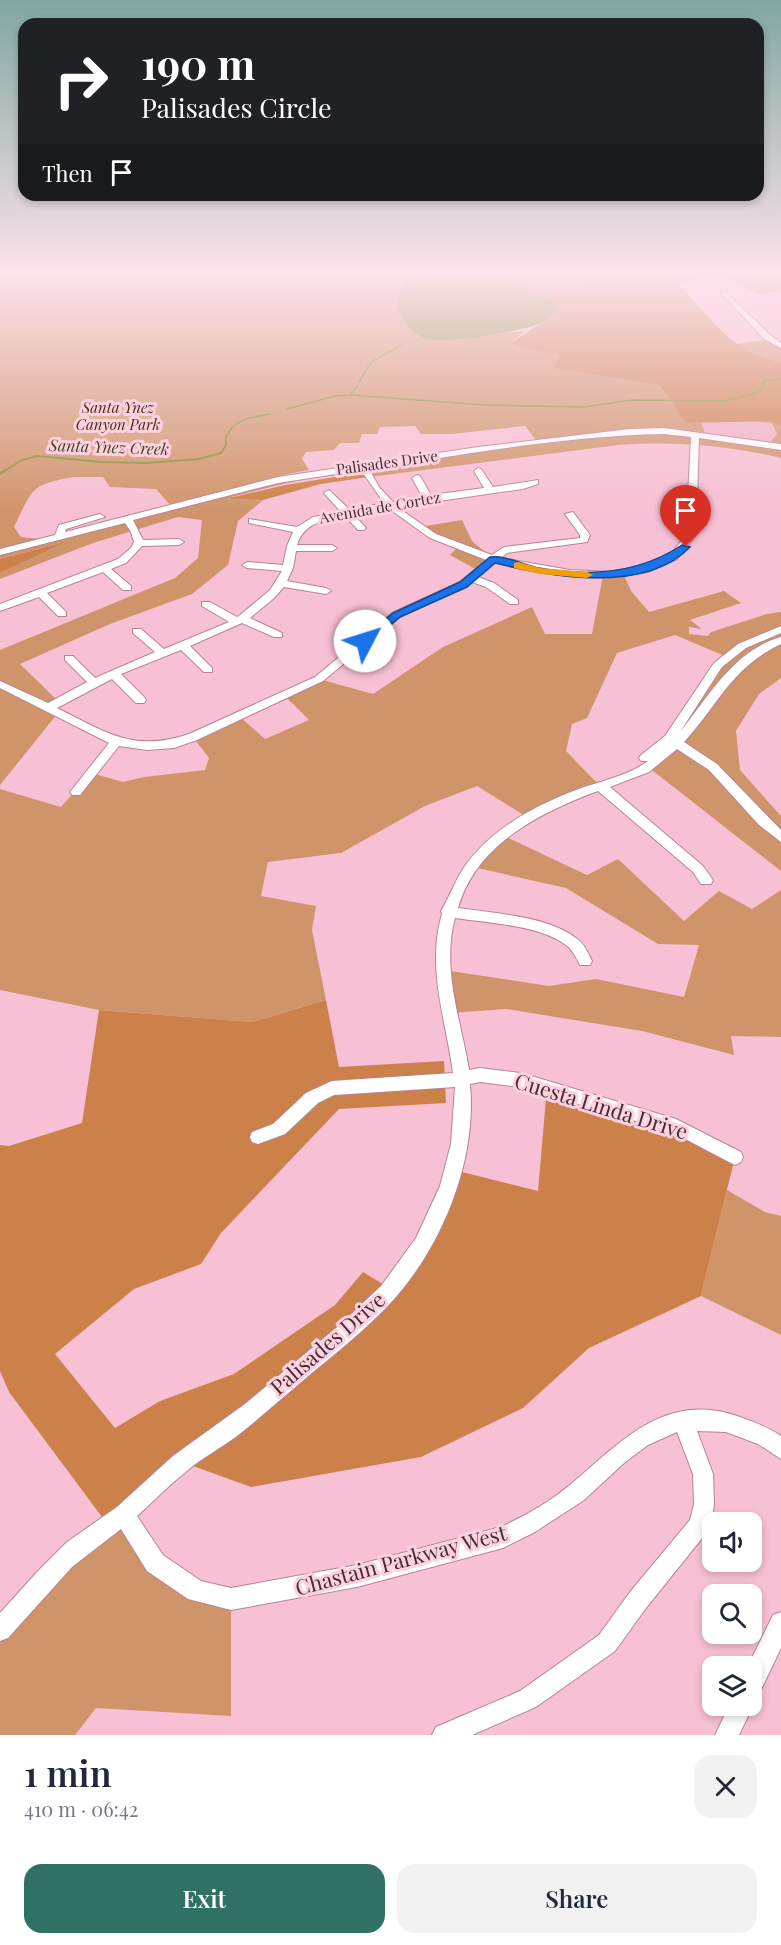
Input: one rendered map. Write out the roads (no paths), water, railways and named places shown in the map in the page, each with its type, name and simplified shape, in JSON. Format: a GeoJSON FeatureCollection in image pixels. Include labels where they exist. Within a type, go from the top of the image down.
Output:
{"type":"FeatureCollection","features":[{"type":"Feature","properties":{"kind":"street","name":"Palisades Drive"},"geometry":{"type":"LineString","coordinates":[[0,559],[129,521],[283,482],[630,432],[664,431],[781,452]]}},
{"type":"Feature","properties":{"kind":"street","name":"Palisades Drive"},"geometry":{"type":"LineString","coordinates":[[694,437],[781,447]]}},
{"type":"Feature","properties":{"kind":"street"},"geometry":{"type":"LineString","coordinates":[[365,469],[387,504],[434,537],[493,559],[540,571],[603,575],[644,568],[666,561],[686,547],[691,535],[694,437]]}},
{"type":"Feature","properties":{"kind":"street"},"geometry":{"type":"LineString","coordinates":[[478,471],[490,490]]}},
{"type":"Feature","properties":{"kind":"street"},"geometry":{"type":"LineString","coordinates":[[417,478],[428,498]]}},
{"type":"Feature","properties":{"kind":"street","name":"Avenida de Cortez"},"geometry":{"type":"LineString","coordinates":[[49,708],[93,682],[240,620],[268,598],[281,583],[288,568],[297,530],[316,519],[387,504],[534,482]]}},
{"type":"Feature","properties":{"kind":"street"},"geometry":{"type":"LineString","coordinates":[[329,493],[361,528]]}},
{"type":"Feature","properties":{"kind":"street"},"geometry":{"type":"LineString","coordinates":[[0,684],[116,742],[147,746],[170,745],[240,716],[319,679],[396,615],[464,584],[504,550],[584,540],[585,535],[570,514]]}},
{"type":"Feature","properties":{"kind":"street"},"geometry":{"type":"LineString","coordinates":[[60,540],[62,527],[100,517]]}},
{"type":"Feature","properties":{"kind":"street"},"geometry":{"type":"LineString","coordinates":[[0,608],[122,561],[135,551],[140,543],[139,536],[129,521]]}},
{"type":"Feature","properties":{"kind":"street"},"geometry":{"type":"LineString","coordinates":[[252,521],[297,530]]}},
{"type":"Feature","properties":{"kind":"street","name":"Palisades Drive"},"geometry":{"type":"LineString","coordinates":[[0,552],[60,540]]}},
{"type":"Feature","properties":{"kind":"street"},"geometry":{"type":"LineString","coordinates":[[140,543],[179,542]]}},
{"type":"Feature","properties":{"kind":"street"},"geometry":{"type":"LineString","coordinates":[[292,548],[332,548]]}},
{"type":"Feature","properties":{"kind":"street"},"geometry":{"type":"LineString","coordinates":[[247,565],[288,568]]}},
{"type":"Feature","properties":{"kind":"street"},"geometry":{"type":"LineString","coordinates":[[104,568],[127,588]]}},
{"type":"Feature","properties":{"kind":"street"},"geometry":{"type":"LineString","coordinates":[[471,578],[490,585],[514,602]]}},
{"type":"Feature","properties":{"kind":"street"},"geometry":{"type":"LineString","coordinates":[[281,583],[326,591]]}},
{"type":"Feature","properties":{"kind":"street"},"geometry":{"type":"LineString","coordinates":[[40,592],[62,614]]}},
{"type":"Feature","properties":{"kind":"street"},"geometry":{"type":"LineString","coordinates":[[206,604],[278,635]]}},
{"type":"Feature","properties":{"kind":"street","name":"Palisades Drive"},"geometry":{"type":"LineString","coordinates":[[673,742],[718,665],[742,646],[781,629]]}},
{"type":"Feature","properties":{"kind":"street"},"geometry":{"type":"LineString","coordinates":[[137,631],[163,653]]}},
{"type":"Feature","properties":{"kind":"street","name":"Palisades Drive"},"geometry":{"type":"LineString","coordinates":[[0,1630],[75,1550],[124,1514],[182,1462],[220,1436],[371,1311],[412,1262],[436,1215],[454,1170],[461,1136],[462,1078],[445,988],[444,936],[448,911],[466,876],[502,836],[527,817],[647,768],[673,742],[734,668],[762,648],[781,640]]}},
{"type":"Feature","properties":{"kind":"street"},"geometry":{"type":"LineString","coordinates":[[182,645],[208,670]]}},
{"type":"Feature","properties":{"kind":"street"},"geometry":{"type":"LineString","coordinates":[[69,658],[93,682]]}},
{"type":"Feature","properties":{"kind":"street"},"geometry":{"type":"LineString","coordinates":[[113,673],[140,700]]}},
{"type":"Feature","properties":{"kind":"street"},"geometry":{"type":"LineString","coordinates":[[76,792],[116,742]]}},
{"type":"Feature","properties":{"kind":"street"},"geometry":{"type":"LineString","coordinates":[[673,742],[717,771],[758,818],[781,837]]}},
{"type":"Feature","properties":{"kind":"street"},"geometry":{"type":"LineString","coordinates":[[602,785],[698,869],[706,880]]}},
{"type":"Feature","properties":{"kind":"street"},"geometry":{"type":"LineString","coordinates":[[448,911],[543,929],[572,942],[585,961]]}},
{"type":"Feature","properties":{"kind":"street","name":"Cuesta Linda Drive"},"geometry":{"type":"LineString","coordinates":[[258,1137],[279,1130],[312,1098],[332,1088],[449,1081],[480,1075],[521,1080],[676,1126],[735,1157]]}},
{"type":"Feature","properties":{"kind":"street","name":"Chastain Parkway West"},"geometry":{"type":"LineString","coordinates":[[124,1514],[155,1563],[196,1591],[231,1599],[357,1576],[503,1537],[528,1525],[577,1493],[617,1456],[641,1438],[665,1425],[683,1420],[712,1419],[745,1427],[764,1436],[781,1449]]}},
{"type":"Feature","properties":{"kind":"street"},"geometry":{"type":"LineString","coordinates":[[444,1735],[528,1699],[607,1642],[638,1600],[700,1525],[704,1503],[703,1474],[683,1420]]}},
{"type":"Feature","properties":{"kind":"street"},"geometry":{"type":"LineString","coordinates":[[762,1663],[781,1623]]}},
{"type":"Feature","properties":{"kind":"street"},"geometry":{"type":"LineString","coordinates":[[727,1735],[736,1716]]}},
{"type":"Feature","properties":{"kind":"waterway"},"geometry":{"type":"LineString","coordinates":[[359,382],[371,362],[389,352]]}},
{"type":"Feature","properties":{"kind":"waterway","name":"Santa Ynez Creek"},"geometry":{"type":"LineString","coordinates":[[287,409],[335,396],[351,395],[485,405],[584,407],[632,400],[724,401],[754,394],[761,390],[764,381],[781,379]]}},
{"type":"Feature","properties":{"kind":"waterway"},"geometry":{"type":"LineString","coordinates":[[351,394],[357,386]]}},
{"type":"Feature","properties":{"kind":"waterway","name":"Santa Ynez Creek"},"geometry":{"type":"LineString","coordinates":[[226,438],[238,423],[270,414]]}},
{"type":"Feature","properties":{"kind":"waterway","name":"Santa Ynez Creek"},"geometry":{"type":"LineString","coordinates":[[0,474],[22,460],[37,456],[145,463],[199,459],[221,453],[226,445],[226,438]]}},
{"type":"Feature","properties":{"kind":"park label","name":"Santa Ynez Canyon Park"},"geometry":{"type":"Point","coordinates":[118,416]}}]}
